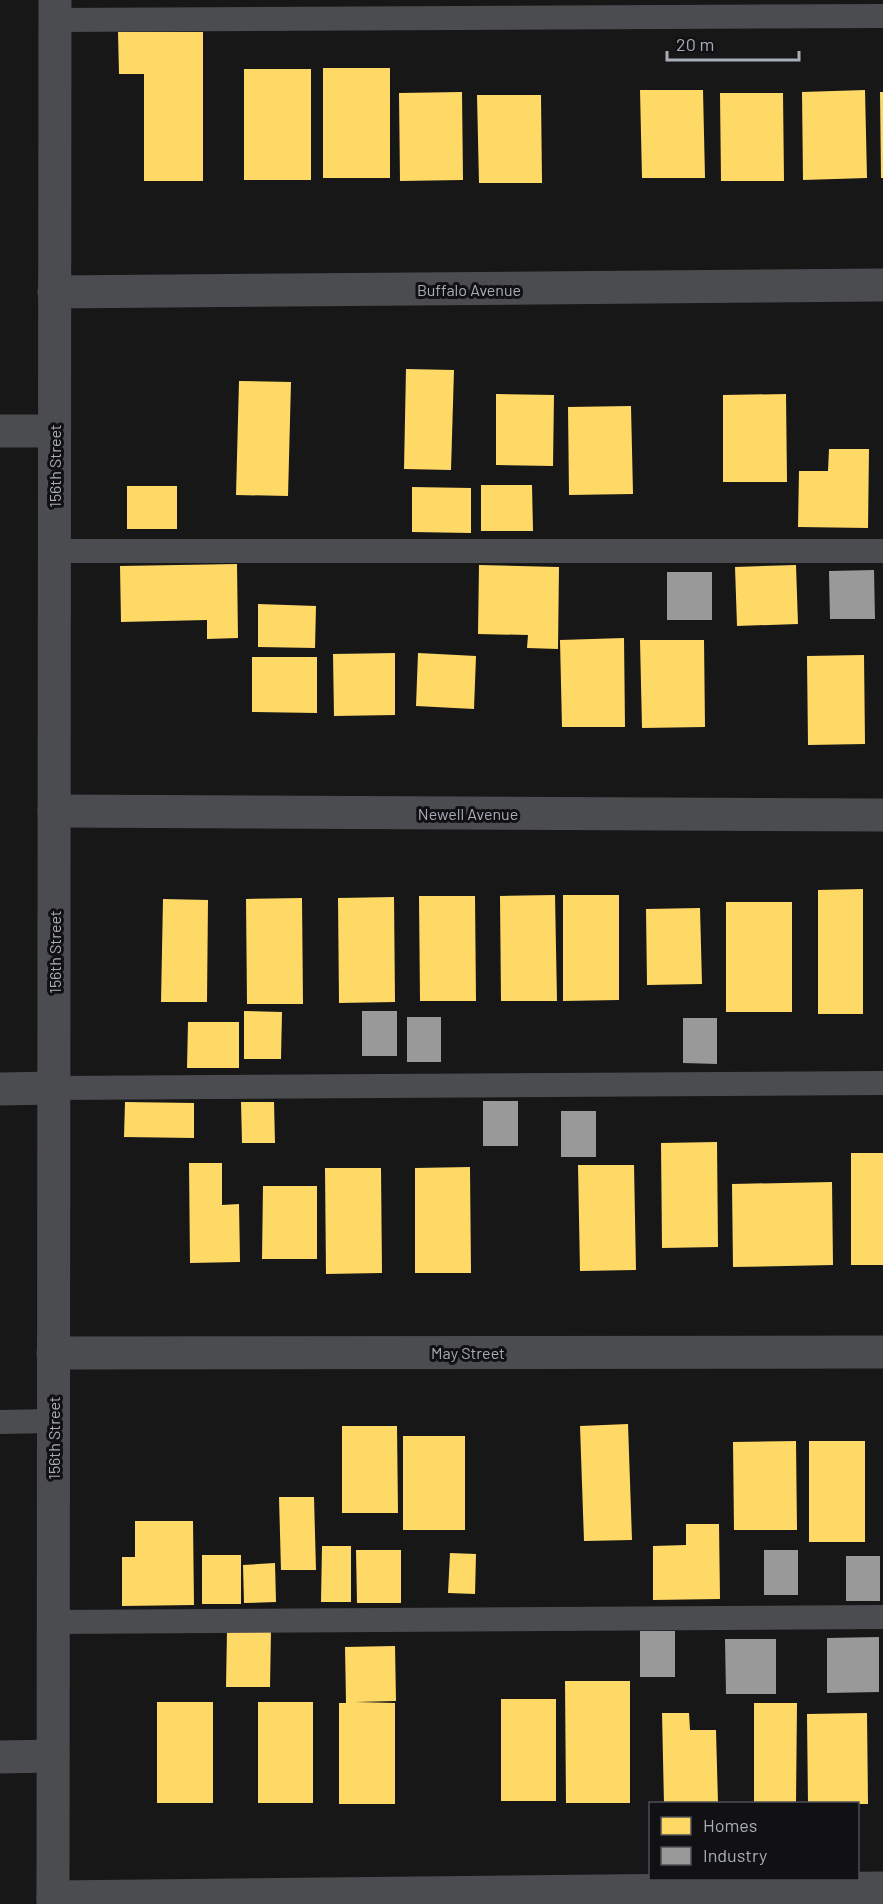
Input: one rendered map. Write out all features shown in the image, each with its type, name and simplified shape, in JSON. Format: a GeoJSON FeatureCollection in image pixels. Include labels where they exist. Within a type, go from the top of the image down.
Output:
{"type":"FeatureCollection","features":[{"type":"Feature","properties":{"kind":"street","name":"156th Street"},"geometry":{"type":"LineString","coordinates":[[53,1900],[54,10]]}},
{"type":"Feature","properties":{"kind":"street","name":"Buffalo Avenue"},"geometry":{"type":"LineString","coordinates":[[54,292],[883,285]]}},
{"type":"Feature","properties":{"kind":"street"},"geometry":{"type":"LineString","coordinates":[[0,431],[54,431]]}},
{"type":"Feature","properties":{"kind":"street","name":"Newell Avenue"},"geometry":{"type":"LineString","coordinates":[[54,811],[883,815]]}},
{"type":"Feature","properties":{"kind":"street"},"geometry":{"type":"LineString","coordinates":[[0,1089],[54,1088]]}},
{"type":"Feature","properties":{"kind":"street","name":"May Street"},"geometry":{"type":"LineString","coordinates":[[53,1353],[883,1352]]}},
{"type":"Feature","properties":{"kind":"street"},"geometry":{"type":"LineString","coordinates":[[0,1757],[53,1756]]}},
{"type":"Feature","properties":{"kind":"street"},"geometry":{"type":"LineString","coordinates":[[53,1900],[883,1888]]}},
{"type":"Feature","properties":{"kind":"lane"},"geometry":{"type":"LineString","coordinates":[[54,10],[883,16]]}},
{"type":"Feature","properties":{"kind":"lane"},"geometry":{"type":"LineString","coordinates":[[54,551],[883,551]]}},
{"type":"Feature","properties":{"kind":"lane"},"geometry":{"type":"LineString","coordinates":[[54,1088],[883,1083]]}},
{"type":"Feature","properties":{"kind":"lane"},"geometry":{"type":"LineString","coordinates":[[0,1422],[53,1421]]}},
{"type":"Feature","properties":{"kind":"lane"},"geometry":{"type":"LineString","coordinates":[[53,1622],[883,1617]]}},
{"type":"Feature","properties":{"kind":"building: Homes"},"geometry":{"type":"Polygon","coordinates":[[[118,32],[203,32],[203,181],[144,181],[144,74],[119,74],[118,32]]]}},
{"type":"Feature","properties":{"kind":"building: Homes"},"geometry":{"type":"Polygon","coordinates":[[[323,68],[390,68],[390,178],[323,178],[323,68]]]}},
{"type":"Feature","properties":{"kind":"building: Homes"},"geometry":{"type":"Polygon","coordinates":[[[244,69],[311,69],[311,180],[244,180],[244,69]]]}},
{"type":"Feature","properties":{"kind":"building: Homes"},"geometry":{"type":"Polygon","coordinates":[[[640,90],[703,90],[705,178],[642,178],[640,90]]]}},
{"type":"Feature","properties":{"kind":"building: Homes"},"geometry":{"type":"Polygon","coordinates":[[[865,90],[867,178],[803,180],[802,92],[865,90]]]}},
{"type":"Feature","properties":{"kind":"building: Homes"},"geometry":{"type":"Polygon","coordinates":[[[462,92],[463,180],[400,181],[399,93],[462,92]]]}},
{"type":"Feature","properties":{"kind":"building: Homes"},"geometry":{"type":"Polygon","coordinates":[[[880,92],[883,92],[883,178],[881,178],[880,92]]]}},
{"type":"Feature","properties":{"kind":"building: Homes"},"geometry":{"type":"Polygon","coordinates":[[[720,93],[783,93],[784,181],[721,181],[720,93]]]}},
{"type":"Feature","properties":{"kind":"building: Homes"},"geometry":{"type":"Polygon","coordinates":[[[477,95],[541,95],[542,183],[479,183],[477,95]]]}},
{"type":"Feature","properties":{"kind":"building: Homes"},"geometry":{"type":"Polygon","coordinates":[[[406,369],[454,370],[451,470],[404,469],[406,369]]]}},
{"type":"Feature","properties":{"kind":"building: Homes"},"geometry":{"type":"Polygon","coordinates":[[[239,381],[291,382],[288,496],[236,495],[239,381]]]}},
{"type":"Feature","properties":{"kind":"building: Homes"},"geometry":{"type":"Polygon","coordinates":[[[496,394],[554,395],[553,466],[496,465],[496,394]]]}},
{"type":"Feature","properties":{"kind":"building: Homes"},"geometry":{"type":"Polygon","coordinates":[[[786,394],[787,482],[723,482],[723,395],[786,394]]]}},
{"type":"Feature","properties":{"kind":"building: Homes"},"geometry":{"type":"Polygon","coordinates":[[[631,406],[633,494],[569,495],[568,407],[631,406]]]}},
{"type":"Feature","properties":{"kind":"building: Homes"},"geometry":{"type":"Polygon","coordinates":[[[829,449],[869,449],[868,528],[798,527],[799,471],[828,471],[829,449]]]}},
{"type":"Feature","properties":{"kind":"building: Homes"},"geometry":{"type":"Polygon","coordinates":[[[481,485],[532,485],[533,531],[481,531],[481,485]]]}},
{"type":"Feature","properties":{"kind":"building: Homes"},"geometry":{"type":"Polygon","coordinates":[[[127,486],[177,486],[177,529],[127,529],[127,486]]]}},
{"type":"Feature","properties":{"kind":"building: Homes"},"geometry":{"type":"Polygon","coordinates":[[[412,487],[471,488],[471,533],[412,532],[412,487]]]}},
{"type":"Feature","properties":{"kind":"building: Homes"},"geometry":{"type":"Polygon","coordinates":[[[237,564],[238,638],[207,639],[207,620],[121,622],[120,566],[237,564]]]}},
{"type":"Feature","properties":{"kind":"building: Homes"},"geometry":{"type":"Polygon","coordinates":[[[479,565],[559,567],[558,649],[527,648],[528,635],[478,634],[479,565]]]}},
{"type":"Feature","properties":{"kind":"building: Homes"},"geometry":{"type":"Polygon","coordinates":[[[796,565],[798,624],[737,626],[735,567],[796,565]]]}},
{"type":"Feature","properties":{"kind":"building: Homes"},"geometry":{"type":"Polygon","coordinates":[[[258,604],[316,606],[315,648],[258,647],[258,604]]]}},
{"type":"Feature","properties":{"kind":"building: Homes"},"geometry":{"type":"Polygon","coordinates":[[[624,638],[625,727],[562,727],[560,640],[624,638]]]}},
{"type":"Feature","properties":{"kind":"building: Homes"},"geometry":{"type":"Polygon","coordinates":[[[640,640],[704,640],[705,727],[642,728],[640,640]]]}},
{"type":"Feature","properties":{"kind":"building: Homes"},"geometry":{"type":"Polygon","coordinates":[[[395,653],[395,715],[334,716],[333,654],[395,653]]]}},
{"type":"Feature","properties":{"kind":"building: Homes"},"geometry":{"type":"Polygon","coordinates":[[[418,653],[476,656],[474,709],[416,706],[418,653]]]}},
{"type":"Feature","properties":{"kind":"building: Homes"},"geometry":{"type":"Polygon","coordinates":[[[864,655],[865,744],[808,745],[807,656],[864,655]]]}},
{"type":"Feature","properties":{"kind":"building: Homes"},"geometry":{"type":"Polygon","coordinates":[[[252,657],[317,657],[317,713],[252,712],[252,657]]]}},
{"type":"Feature","properties":{"kind":"building: Homes"},"geometry":{"type":"Polygon","coordinates":[[[863,889],[863,1014],[818,1014],[818,890],[863,889]]]}},
{"type":"Feature","properties":{"kind":"building: Homes"},"geometry":{"type":"Polygon","coordinates":[[[555,895],[557,1001],[501,1001],[500,896],[555,895]]]}},
{"type":"Feature","properties":{"kind":"building: Homes"},"geometry":{"type":"Polygon","coordinates":[[[563,895],[619,895],[619,1000],[563,1001],[563,895]]]}},
{"type":"Feature","properties":{"kind":"building: Homes"},"geometry":{"type":"Polygon","coordinates":[[[419,896],[475,896],[476,1001],[420,1001],[419,896]]]}},
{"type":"Feature","properties":{"kind":"building: Homes"},"geometry":{"type":"Polygon","coordinates":[[[394,897],[395,1002],[339,1003],[338,898],[394,897]]]}},
{"type":"Feature","properties":{"kind":"building: Homes"},"geometry":{"type":"Polygon","coordinates":[[[302,898],[303,1004],[247,1004],[246,899],[302,898]]]}},
{"type":"Feature","properties":{"kind":"building: Homes"},"geometry":{"type":"Polygon","coordinates":[[[163,899],[208,900],[207,1002],[161,1002],[163,899]]]}},
{"type":"Feature","properties":{"kind":"building: Homes"},"geometry":{"type":"Polygon","coordinates":[[[726,902],[792,902],[792,1012],[726,1012],[726,902]]]}},
{"type":"Feature","properties":{"kind":"building: Homes"},"geometry":{"type":"Polygon","coordinates":[[[700,908],[702,984],[647,985],[646,909],[700,908]]]}},
{"type":"Feature","properties":{"kind":"building: Homes"},"geometry":{"type":"Polygon","coordinates":[[[244,1011],[282,1012],[281,1059],[244,1059],[244,1011]]]}},
{"type":"Feature","properties":{"kind":"building: Homes"},"geometry":{"type":"Polygon","coordinates":[[[188,1022],[239,1022],[239,1068],[187,1068],[188,1022]]]}},
{"type":"Feature","properties":{"kind":"building: Homes"},"geometry":{"type":"Polygon","coordinates":[[[125,1102],[194,1103],[194,1138],[124,1137],[125,1102]]]}},
{"type":"Feature","properties":{"kind":"building: Homes"},"geometry":{"type":"Polygon","coordinates":[[[241,1102],[274,1102],[275,1143],[242,1143],[241,1102]]]}},
{"type":"Feature","properties":{"kind":"building: Homes"},"geometry":{"type":"Polygon","coordinates":[[[717,1142],[718,1247],[662,1248],[661,1143],[717,1142]]]}},
{"type":"Feature","properties":{"kind":"building: Homes"},"geometry":{"type":"Polygon","coordinates":[[[851,1153],[883,1153],[883,1265],[851,1265],[851,1153]]]}},
{"type":"Feature","properties":{"kind":"building: Homes"},"geometry":{"type":"Polygon","coordinates":[[[189,1163],[222,1163],[222,1205],[239,1204],[240,1262],[190,1263],[189,1163]]]}},
{"type":"Feature","properties":{"kind":"building: Homes"},"geometry":{"type":"Polygon","coordinates":[[[578,1165],[634,1165],[636,1270],[580,1271],[578,1165]]]}},
{"type":"Feature","properties":{"kind":"building: Homes"},"geometry":{"type":"Polygon","coordinates":[[[470,1167],[471,1273],[415,1273],[415,1168],[470,1167]]]}},
{"type":"Feature","properties":{"kind":"building: Homes"},"geometry":{"type":"Polygon","coordinates":[[[325,1168],[381,1168],[382,1273],[326,1274],[325,1168]]]}},
{"type":"Feature","properties":{"kind":"building: Homes"},"geometry":{"type":"Polygon","coordinates":[[[832,1182],[833,1265],[733,1267],[732,1184],[832,1182]]]}},
{"type":"Feature","properties":{"kind":"building: Homes"},"geometry":{"type":"Polygon","coordinates":[[[263,1186],[317,1186],[317,1259],[262,1259],[263,1186]]]}},
{"type":"Feature","properties":{"kind":"building: Homes"},"geometry":{"type":"Polygon","coordinates":[[[628,1424],[632,1540],[584,1541],[580,1426],[628,1424]]]}},
{"type":"Feature","properties":{"kind":"building: Homes"},"geometry":{"type":"Polygon","coordinates":[[[342,1426],[397,1426],[398,1513],[342,1513],[342,1426]]]}},
{"type":"Feature","properties":{"kind":"building: Homes"},"geometry":{"type":"Polygon","coordinates":[[[403,1436],[465,1436],[465,1530],[403,1530],[403,1436]]]}},
{"type":"Feature","properties":{"kind":"building: Homes"},"geometry":{"type":"Polygon","coordinates":[[[796,1441],[797,1530],[734,1530],[733,1442],[796,1441]]]}},
{"type":"Feature","properties":{"kind":"building: Homes"},"geometry":{"type":"Polygon","coordinates":[[[809,1441],[865,1441],[865,1542],[809,1542],[809,1441]]]}},
{"type":"Feature","properties":{"kind":"building: Homes"},"geometry":{"type":"Polygon","coordinates":[[[279,1497],[314,1497],[316,1570],[281,1570],[279,1497]]]}},
{"type":"Feature","properties":{"kind":"building: Homes"},"geometry":{"type":"Polygon","coordinates":[[[135,1521],[193,1521],[194,1605],[122,1606],[122,1557],[135,1557],[135,1521]]]}},
{"type":"Feature","properties":{"kind":"building: Homes"},"geometry":{"type":"Polygon","coordinates":[[[686,1524],[719,1524],[720,1599],[653,1600],[653,1546],[686,1545],[686,1524]]]}},
{"type":"Feature","properties":{"kind":"building: Homes"},"geometry":{"type":"Polygon","coordinates":[[[322,1546],[351,1546],[351,1602],[321,1602],[322,1546]]]}},
{"type":"Feature","properties":{"kind":"building: Homes"},"geometry":{"type":"Polygon","coordinates":[[[356,1550],[401,1550],[401,1603],[357,1603],[356,1550]]]}},
{"type":"Feature","properties":{"kind":"building: Homes"},"geometry":{"type":"Polygon","coordinates":[[[450,1553],[476,1554],[475,1594],[448,1593],[450,1553]]]}},
{"type":"Feature","properties":{"kind":"building: Homes"},"geometry":{"type":"Polygon","coordinates":[[[202,1555],[241,1555],[241,1604],[202,1604],[202,1555]]]}},
{"type":"Feature","properties":{"kind":"building: Homes"},"geometry":{"type":"Polygon","coordinates":[[[275,1563],[276,1602],[244,1603],[243,1565],[275,1563]]]}},
{"type":"Feature","properties":{"kind":"building: Homes"},"geometry":{"type":"Polygon","coordinates":[[[227,1630],[271,1631],[270,1687],[226,1687],[227,1630]]]}},
{"type":"Feature","properties":{"kind":"building: Homes"},"geometry":{"type":"Polygon","coordinates":[[[395,1646],[396,1701],[355,1702],[395,1703],[395,1804],[339,1804],[339,1703],[346,1703],[345,1647],[395,1646]]]}},
{"type":"Feature","properties":{"kind":"building: Homes"},"geometry":{"type":"Polygon","coordinates":[[[565,1681],[630,1681],[630,1803],[566,1803],[565,1681]]]}},
{"type":"Feature","properties":{"kind":"building: Homes"},"geometry":{"type":"Polygon","coordinates":[[[501,1699],[556,1699],[556,1801],[501,1801],[501,1699]]]}},
{"type":"Feature","properties":{"kind":"building: Homes"},"geometry":{"type":"Polygon","coordinates":[[[157,1702],[213,1702],[213,1803],[157,1803],[157,1702]]]}},
{"type":"Feature","properties":{"kind":"building: Homes"},"geometry":{"type":"Polygon","coordinates":[[[258,1702],[313,1702],[313,1803],[258,1803],[258,1702]]]}},
{"type":"Feature","properties":{"kind":"building: Homes"},"geometry":{"type":"Polygon","coordinates":[[[754,1703],[797,1703],[796,1802],[754,1802],[754,1703]]]}},
{"type":"Feature","properties":{"kind":"building: Homes"},"geometry":{"type":"Polygon","coordinates":[[[662,1713],[689,1713],[690,1730],[716,1730],[718,1802],[664,1802],[662,1713]]]}},
{"type":"Feature","properties":{"kind":"building: Homes"},"geometry":{"type":"Polygon","coordinates":[[[867,1713],[868,1804],[808,1802],[807,1714],[867,1713]]]}},
{"type":"Feature","properties":{"kind":"building: Industry"},"geometry":{"type":"Polygon","coordinates":[[[874,570],[875,619],[830,619],[829,571],[874,570]]]}},
{"type":"Feature","properties":{"kind":"building: Industry"},"geometry":{"type":"Polygon","coordinates":[[[667,572],[712,572],[712,620],[667,620],[667,572]]]}},
{"type":"Feature","properties":{"kind":"building: Industry"},"geometry":{"type":"Polygon","coordinates":[[[362,1011],[397,1011],[397,1056],[362,1056],[362,1011]]]}},
{"type":"Feature","properties":{"kind":"building: Industry"},"geometry":{"type":"Polygon","coordinates":[[[407,1017],[441,1017],[441,1062],[407,1062],[407,1017]]]}},
{"type":"Feature","properties":{"kind":"building: Industry"},"geometry":{"type":"Polygon","coordinates":[[[683,1018],[717,1018],[717,1064],[683,1063],[683,1018]]]}},
{"type":"Feature","properties":{"kind":"building: Industry"},"geometry":{"type":"Polygon","coordinates":[[[483,1101],[518,1101],[518,1146],[483,1146],[483,1101]]]}},
{"type":"Feature","properties":{"kind":"building: Industry"},"geometry":{"type":"Polygon","coordinates":[[[561,1111],[596,1111],[596,1157],[561,1157],[561,1111]]]}},
{"type":"Feature","properties":{"kind":"building: Industry"},"geometry":{"type":"Polygon","coordinates":[[[764,1550],[798,1550],[798,1595],[764,1595],[764,1550]]]}},
{"type":"Feature","properties":{"kind":"building: Industry"},"geometry":{"type":"Polygon","coordinates":[[[846,1556],[880,1556],[880,1601],[846,1601],[846,1556]]]}},
{"type":"Feature","properties":{"kind":"building: Industry"},"geometry":{"type":"Polygon","coordinates":[[[640,1631],[675,1631],[675,1677],[640,1677],[640,1631]]]}},
{"type":"Feature","properties":{"kind":"building: Industry"},"geometry":{"type":"Polygon","coordinates":[[[879,1637],[879,1692],[827,1693],[827,1638],[879,1637]]]}},
{"type":"Feature","properties":{"kind":"building: Industry"},"geometry":{"type":"Polygon","coordinates":[[[725,1639],[776,1639],[776,1694],[726,1694],[725,1639]]]}}]}
